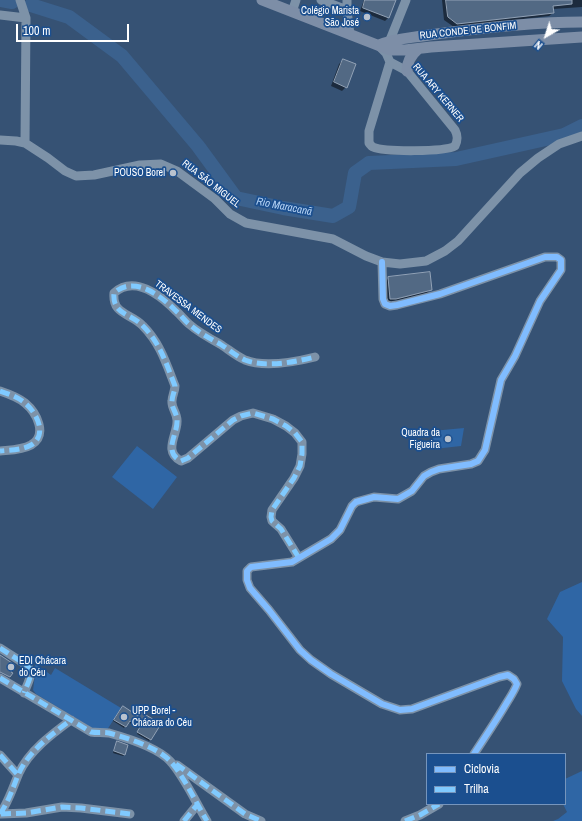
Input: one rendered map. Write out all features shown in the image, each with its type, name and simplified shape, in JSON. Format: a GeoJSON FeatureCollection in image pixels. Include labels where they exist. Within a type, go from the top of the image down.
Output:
{"type":"FeatureCollection","features":[{"type":"Feature","properties":{"kind":"main road","name":"RUA CONDE DE BONFIM"},"geometry":{"type":"LineString","coordinates":[[262,0],[390,50],[582,37]]}},
{"type":"Feature","properties":{"kind":"main road","name":"RUA CONDE DE BONFIM"},"geometry":{"type":"LineString","coordinates":[[379,45],[390,40],[505,26],[578,22]]}},
{"type":"Feature","properties":{"kind":"main road"},"geometry":{"type":"LineString","coordinates":[[552,39],[572,33],[578,22]]}},
{"type":"Feature","properties":{"kind":"main road"},"geometry":{"type":"LineString","coordinates":[[407,71],[407,63],[410,57],[418,49]]}},
{"type":"Feature","properties":{"kind":"street"},"geometry":{"type":"LineString","coordinates":[[292,12],[296,0]]}},
{"type":"Feature","properties":{"kind":"street"},"geometry":{"type":"LineString","coordinates":[[321,0],[347,10]]}},
{"type":"Feature","properties":{"kind":"street"},"geometry":{"type":"LineString","coordinates":[[347,0],[350,35]]}},
{"type":"Feature","properties":{"kind":"street"},"geometry":{"type":"LineString","coordinates":[[390,40],[406,0]]}},
{"type":"Feature","properties":{"kind":"street"},"geometry":{"type":"LineString","coordinates":[[21,4],[26,18],[25,143]]}},
{"type":"Feature","properties":{"kind":"street"},"geometry":{"type":"LineString","coordinates":[[0,15],[26,18]]}},
{"type":"Feature","properties":{"kind":"street"},"geometry":{"type":"LineString","coordinates":[[379,45],[386,53],[390,62]]}},
{"type":"Feature","properties":{"kind":"street","name":"RUA ARY KERNER"},"geometry":{"type":"LineString","coordinates":[[390,62],[407,71],[455,130],[458,136],[458,141],[455,146],[445,150],[413,151],[378,148],[369,143],[369,131],[390,62]]}},
{"type":"Feature","properties":{"kind":"street","name":"RUA SÃO MIGUEL"},"geometry":{"type":"LineString","coordinates":[[0,140],[25,143],[65,171],[76,176],[94,175],[140,165],[161,164],[177,170],[215,199],[230,214],[246,223],[333,239],[366,256],[382,262],[400,264],[426,261],[458,242],[520,173],[558,144],[582,136]]}},
{"type":"Feature","properties":{"kind":"street"},"geometry":{"type":"LineString","coordinates":[[382,262],[382,299],[385,304],[390,306],[440,294],[545,257],[557,257],[561,260],[562,264],[561,270],[540,301],[515,356],[501,380],[485,450],[478,461],[471,464],[439,469],[431,472],[424,476],[412,491],[398,498],[374,497],[356,502],[352,506],[340,530],[331,539],[292,562],[252,567],[247,571],[247,580],[250,588],[300,650],[331,674],[382,704],[400,710],[412,708],[499,677],[508,675],[514,679],[517,684],[514,692],[499,718],[475,753]]}},
{"type":"Feature","properties":{"kind":"street","name":"TRAVESSA MENDES"},"geometry":{"type":"LineString","coordinates":[[299,558],[280,529],[272,521],[271,517],[272,510],[300,466],[302,442],[295,433],[286,426],[273,419],[254,413],[233,420],[188,458],[181,461],[176,458],[172,451],[172,440],[178,422],[172,400],[175,386],[162,353],[151,334],[141,324],[120,311],[113,302],[114,293],[127,286],[140,286],[165,302],[197,330],[246,360],[259,363],[276,363],[294,362],[314,357]]}},
{"type":"Feature","properties":{"kind":"street"},"geometry":{"type":"LineString","coordinates":[[0,391],[16,397],[28,406],[35,415],[40,429],[36,440],[31,445],[23,448],[0,451]]}},
{"type":"Feature","properties":{"kind":"street"},"geometry":{"type":"LineString","coordinates":[[0,648],[28,666],[30,670],[30,677],[24,693]]}},
{"type":"Feature","properties":{"kind":"street"},"geometry":{"type":"LineString","coordinates":[[0,678],[91,732],[107,732],[135,741],[158,753],[245,814],[260,821]]}},
{"type":"Feature","properties":{"kind":"street"},"geometry":{"type":"LineString","coordinates":[[0,814],[9,799],[18,774],[24,764],[38,748],[70,720]]}},
{"type":"Feature","properties":{"kind":"street"},"geometry":{"type":"LineString","coordinates":[[0,756],[18,774]]}},
{"type":"Feature","properties":{"kind":"street"},"geometry":{"type":"LineString","coordinates":[[169,760],[181,775],[207,821]]}},
{"type":"Feature","properties":{"kind":"street"},"geometry":{"type":"LineString","coordinates":[[184,821],[197,805]]}},
{"type":"Feature","properties":{"kind":"street"},"geometry":{"type":"LineString","coordinates":[[405,821],[420,815],[437,805]]}},
{"type":"Feature","properties":{"kind":"street"},"geometry":{"type":"LineString","coordinates":[[0,814],[26,813],[62,807],[130,814]]}},
{"type":"Feature","properties":{"kind":"shaded area","name":"Quadra da Figueira"},"geometry":{"type":"Polygon","coordinates":[[[464,428],[461,446],[434,449],[432,431],[464,428]]]}},
{"type":"Feature","properties":{"kind":"shaded area"},"geometry":{"type":"Polygon","coordinates":[[[137,446],[177,477],[153,509],[112,477],[137,446]]]}},
{"type":"Feature","properties":{"kind":"shaded area"},"geometry":{"type":"Polygon","coordinates":[[[582,582],[582,716],[576,709],[562,681],[563,637],[547,619],[560,592],[582,582]]]}},
{"type":"Feature","properties":{"kind":"shaded area"},"geometry":{"type":"Polygon","coordinates":[[[36,664],[51,675],[55,668],[121,708],[107,730],[94,729],[36,694],[33,690],[35,675],[33,669],[36,664]]]}},
{"type":"Feature","properties":{"kind":"shaded area"},"geometry":{"type":"Polygon","coordinates":[[[582,771],[582,821],[553,821],[567,812],[564,805],[566,805],[566,779],[582,771]]]}},
{"type":"Feature","properties":{"kind":"building"},"geometry":{"type":"Polygon","coordinates":[[[365,0],[396,0],[389,18],[363,8],[365,0]]]}},
{"type":"Feature","properties":{"kind":"building"},"geometry":{"type":"Polygon","coordinates":[[[446,0],[572,0],[572,4],[553,6],[554,13],[457,24],[448,17],[446,0]]]}},
{"type":"Feature","properties":{"kind":"building"},"geometry":{"type":"Polygon","coordinates":[[[343,59],[356,64],[347,88],[334,82],[343,59]]]}},
{"type":"Feature","properties":{"kind":"building"},"geometry":{"type":"Polygon","coordinates":[[[430,272],[432,290],[396,299],[390,299],[388,277],[430,272]]]}},
{"type":"Feature","properties":{"kind":"building"},"geometry":{"type":"Polygon","coordinates":[[[0,655],[15,665],[11,672],[13,673],[10,677],[0,672],[0,655]]]}},
{"type":"Feature","properties":{"kind":"building"},"geometry":{"type":"Polygon","coordinates":[[[123,706],[138,716],[141,712],[161,724],[151,740],[137,732],[140,727],[130,721],[126,727],[114,720],[123,706]]]}},
{"type":"Feature","properties":{"kind":"building"},"geometry":{"type":"Polygon","coordinates":[[[117,741],[128,745],[125,755],[114,751],[117,741]]]}},
{"type":"Feature","properties":{"kind":"waterway","name":"Rio Maracanã"},"geometry":{"type":"LineString","coordinates":[[0,0],[12,2]]}},
{"type":"Feature","properties":{"kind":"waterway","name":"Rio Maracanã"},"geometry":{"type":"LineString","coordinates":[[31,5],[69,17],[122,56],[198,146],[236,198],[283,208],[333,216],[349,207],[355,173],[369,163],[456,159],[564,135],[582,126]]}},
{"type":"Feature","properties":{"kind":"marked path"},"geometry":{"type":"LineString","coordinates":[[299,558],[281,529],[272,521],[271,517],[272,510],[294,478],[300,466],[302,442],[295,433],[286,426],[273,419],[253,413],[233,420],[188,458],[181,461],[173,453],[172,448],[177,422],[172,406],[175,386],[154,339],[143,326],[119,310],[114,300],[114,293],[122,288],[130,286],[146,289],[162,299],[196,330],[245,360],[262,364],[271,364],[298,361],[315,357]]}},
{"type":"Feature","properties":{"kind":"marked path"},"geometry":{"type":"LineString","coordinates":[[0,391],[25,403],[37,418],[40,430],[39,436],[31,445],[20,449],[0,451]]}},
{"type":"Feature","properties":{"kind":"marked path"},"geometry":{"type":"LineString","coordinates":[[0,648],[28,666],[30,669],[30,676],[24,693]]}},
{"type":"Feature","properties":{"kind":"marked path"},"geometry":{"type":"LineString","coordinates":[[0,678],[91,732],[109,733],[158,751],[170,761],[180,774],[207,821]]}},
{"type":"Feature","properties":{"kind":"marked path"},"geometry":{"type":"LineString","coordinates":[[0,814],[23,765],[29,757],[49,737],[71,720]]}},
{"type":"Feature","properties":{"kind":"marked path"},"geometry":{"type":"LineString","coordinates":[[0,755],[18,775]]}},
{"type":"Feature","properties":{"kind":"marked path"},"geometry":{"type":"LineString","coordinates":[[176,764],[245,814],[261,821]]}},
{"type":"Feature","properties":{"kind":"marked path"},"geometry":{"type":"LineString","coordinates":[[184,821],[197,805]]}},
{"type":"Feature","properties":{"kind":"marked path"},"geometry":{"type":"LineString","coordinates":[[405,821],[420,815],[437,805]]}},
{"type":"Feature","properties":{"kind":"marked path"},"geometry":{"type":"LineString","coordinates":[[1,814],[26,813],[62,807],[130,814]]}},
{"type":"Feature","properties":{"kind":"cycle path"},"geometry":{"type":"LineString","coordinates":[[382,262],[383,299],[385,304],[390,306],[440,294],[545,257],[557,257],[561,260],[561,270],[540,301],[515,356],[501,380],[485,450],[478,461],[471,464],[439,469],[431,472],[424,476],[412,491],[398,499],[374,497],[356,502],[352,506],[340,530],[331,539],[292,562],[251,567],[247,571],[247,580],[250,588],[300,650],[331,674],[382,704],[400,710],[412,709],[499,677],[508,675],[514,679],[517,684],[513,692],[475,753]]}},
{"type":"Feature","properties":{"kind":"place","name":"Colégio Marista São José"},"geometry":{"type":"Point","coordinates":[367,17]}},
{"type":"Feature","properties":{"kind":"place","name":"POUSO Borel"},"geometry":{"type":"Point","coordinates":[173,173]}},
{"type":"Feature","properties":{"kind":"place","name":"Quadra da Figueira"},"geometry":{"type":"Point","coordinates":[448,439]}},
{"type":"Feature","properties":{"kind":"place","name":"EDI Chácara do Céu"},"geometry":{"type":"Point","coordinates":[11,667]}},
{"type":"Feature","properties":{"kind":"place","name":"UPP Borel - Chácara do Céu"},"geometry":{"type":"Point","coordinates":[124,717]}}]}
